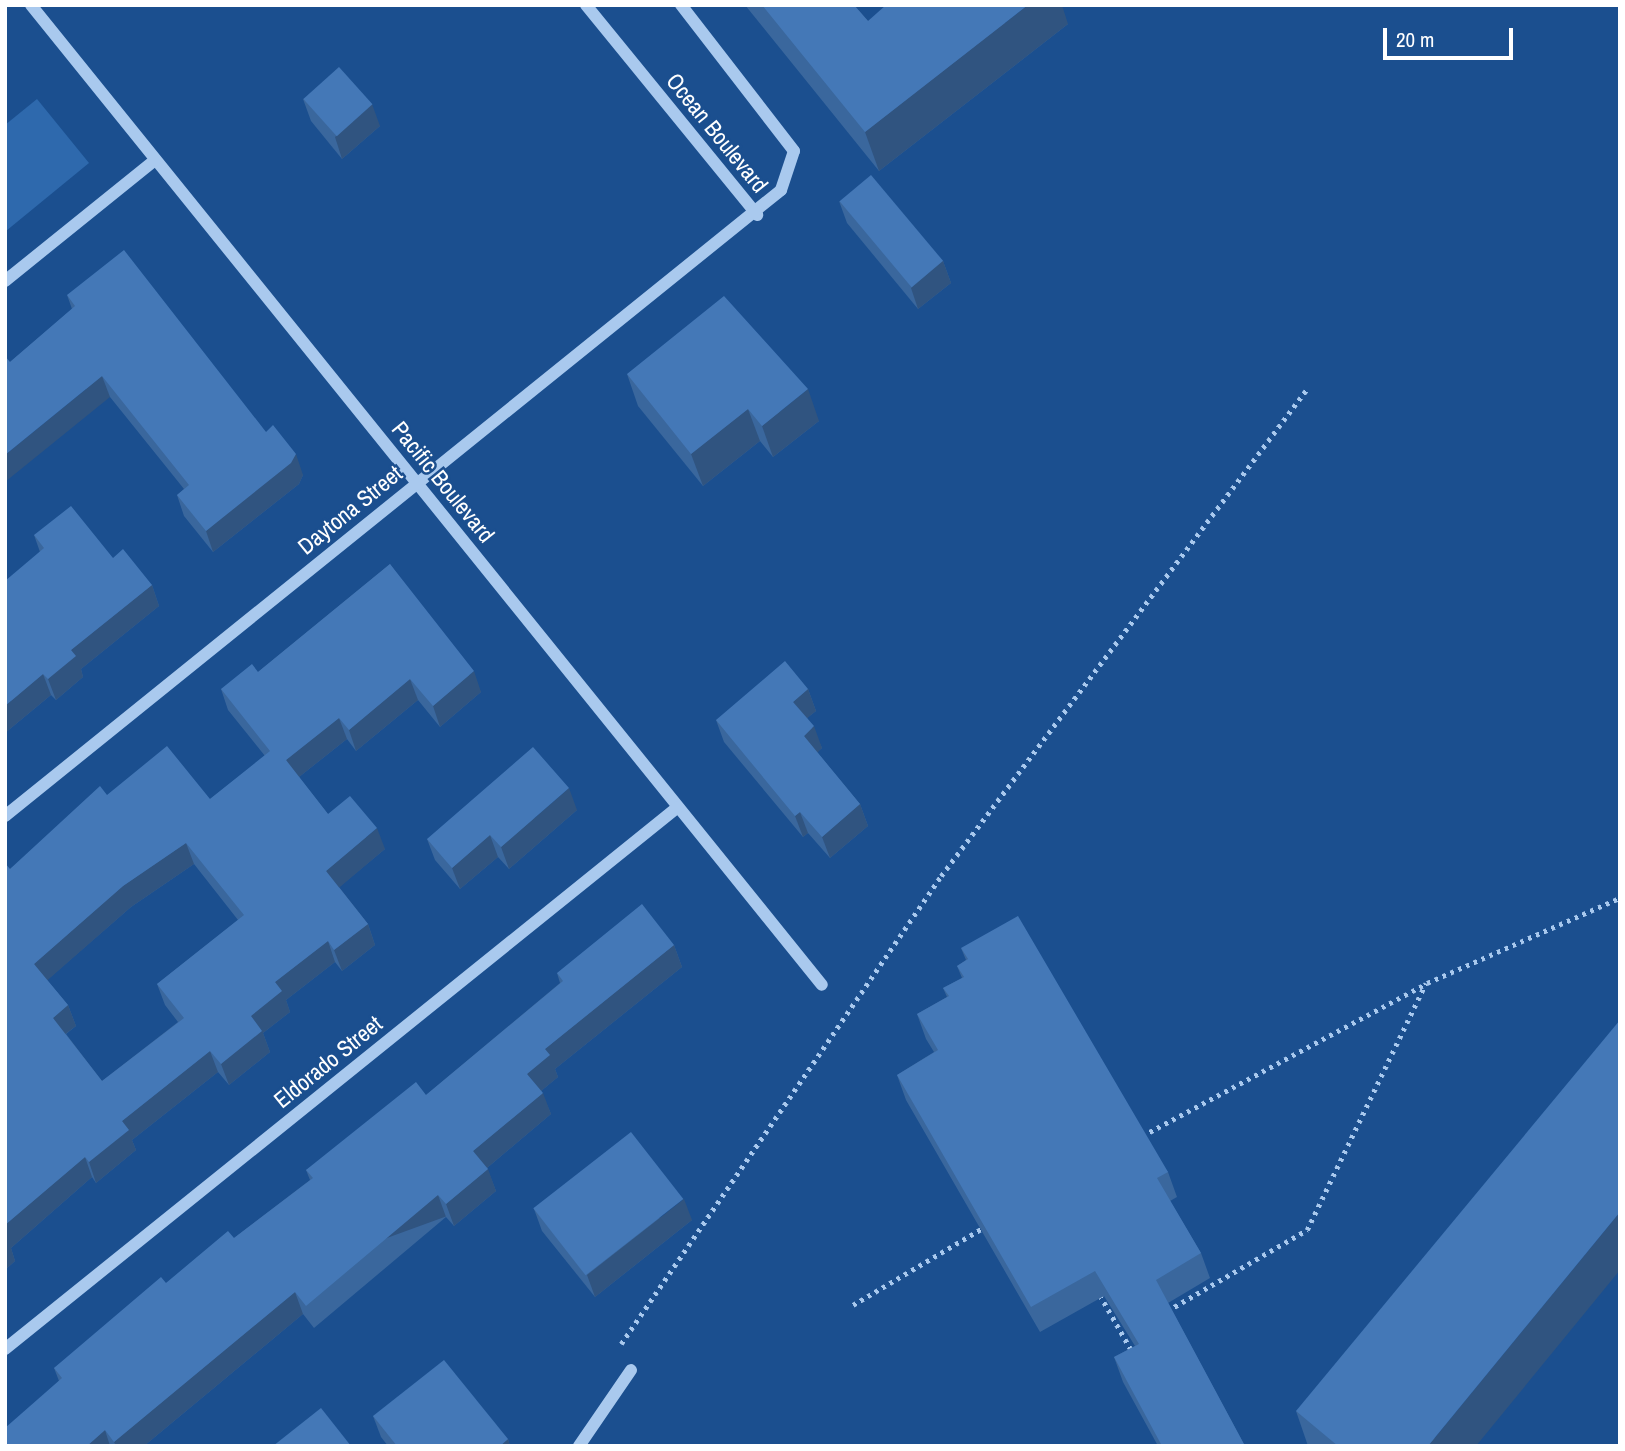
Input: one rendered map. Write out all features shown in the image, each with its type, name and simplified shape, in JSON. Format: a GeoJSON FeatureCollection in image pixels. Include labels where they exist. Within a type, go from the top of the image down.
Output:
{"type":"FeatureCollection","features":[{"type":"Feature","properties":{"kind":"street","name":"Pacific Boulevard"},"geometry":{"type":"LineString","coordinates":[[31,5],[822,985]]}},
{"type":"Feature","properties":{"kind":"street","name":"Ocean Boulevard"},"geometry":{"type":"LineString","coordinates":[[586,5],[758,215],[781,190],[794,151],[681,5]]}},
{"type":"Feature","properties":{"kind":"street"},"geometry":{"type":"LineString","coordinates":[[5,281],[155,160]]}},
{"type":"Feature","properties":{"kind":"street","name":"Daytona Street"},"geometry":{"type":"LineString","coordinates":[[5,816],[417,482],[758,215]]}},
{"type":"Feature","properties":{"kind":"street","name":"Eldorado Street"},"geometry":{"type":"LineString","coordinates":[[5,1349],[678,807]]}},
{"type":"Feature","properties":{"kind":"street"},"geometry":{"type":"LineString","coordinates":[[579,1446],[631,1370]]}},
{"type":"Feature","properties":{"kind":"path"},"geometry":{"type":"LineString","coordinates":[[617,1350],[941,876],[1307,390]]}},
{"type":"Feature","properties":{"kind":"path"},"geometry":{"type":"LineString","coordinates":[[1136,1139],[1427,983],[1620,898]]}},
{"type":"Feature","properties":{"kind":"path"},"geometry":{"type":"LineString","coordinates":[[1161,1314],[1307,1230],[1427,983]]}},
{"type":"Feature","properties":{"kind":"path"},"geometry":{"type":"LineString","coordinates":[[853,1305],[994,1222]]}},
{"type":"Feature","properties":{"kind":"path"},"geometry":{"type":"LineString","coordinates":[[1095,1286],[1134,1355],[1141,1351],[1138,1340]]}},
{"type":"Feature","properties":{"kind":"shaded area"},"geometry":{"type":"Polygon","coordinates":[[[37,99],[89,163],[6,231],[5,125],[37,99]]]}},
{"type":"Feature","properties":{"kind":"building"},"geometry":{"type":"Polygon","coordinates":[[[762,5],[854,5],[868,21],[886,5],[1028,5],[865,132],[762,5]]]}},
{"type":"Feature","properties":{"kind":"building"},"geometry":{"type":"Polygon","coordinates":[[[339,67],[372,104],[337,136],[303,99],[339,67]]]}},
{"type":"Feature","properties":{"kind":"building"},"geometry":{"type":"Polygon","coordinates":[[[871,175],[943,261],[912,287],[840,201],[871,175]]]}},
{"type":"Feature","properties":{"kind":"building"},"geometry":{"type":"Polygon","coordinates":[[[124,250],[266,432],[273,425],[296,454],[291,463],[206,531],[177,495],[189,485],[102,376],[5,455],[5,356],[10,362],[75,306],[67,295],[124,250]]]}},
{"type":"Feature","properties":{"kind":"building"},"geometry":{"type":"Polygon","coordinates":[[[724,296],[808,389],[762,426],[748,409],[691,454],[627,374],[724,296]]]}},
{"type":"Feature","properties":{"kind":"building"},"geometry":{"type":"Polygon","coordinates":[[[71,506],[113,558],[123,549],[152,585],[71,650],[76,656],[48,679],[43,674],[5,706],[5,581],[44,548],[34,535],[71,506]]]}},
{"type":"Feature","properties":{"kind":"building"},"geometry":{"type":"Polygon","coordinates":[[[390,564],[474,671],[433,706],[410,679],[349,730],[339,718],[286,760],[328,814],[350,796],[377,828],[326,871],[368,924],[334,950],[328,941],[275,982],[282,991],[251,1016],[262,1031],[221,1064],[210,1051],[122,1121],[129,1130],[89,1162],[85,1157],[5,1225],[5,863],[10,869],[100,786],[107,795],[167,746],[210,799],[270,751],[221,689],[252,664],[258,672],[390,564]],[[186,843],[123,886],[34,964],[68,1005],[53,1018],[102,1081],[184,1018],[157,984],[244,915],[186,843]]]}},
{"type":"Feature","properties":{"kind":"building"},"geometry":{"type":"Polygon","coordinates":[[[785,661],[808,689],[793,702],[814,726],[804,736],[860,804],[822,837],[800,812],[795,816],[716,720],[785,661]]]}},
{"type":"Feature","properties":{"kind":"building"},"geometry":{"type":"Polygon","coordinates":[[[533,747],[569,788],[501,847],[490,835],[452,868],[427,839],[533,747]]]}},
{"type":"Feature","properties":{"kind":"building"},"geometry":{"type":"Polygon","coordinates":[[[642,904],[674,945],[545,1049],[550,1055],[527,1074],[543,1093],[473,1151],[488,1169],[446,1204],[438,1195],[306,1306],[295,1292],[114,1442],[105,1430],[87,1446],[5,1446],[5,1428],[62,1378],[54,1368],[161,1277],[166,1283],[228,1231],[234,1238],[313,1178],[306,1170],[416,1082],[426,1095],[563,981],[557,973],[642,904]]]}},
{"type":"Feature","properties":{"kind":"building"},"geometry":{"type":"Polygon","coordinates":[[[1018,916],[1168,1172],[1157,1178],[1201,1253],[1156,1280],[1245,1446],[1162,1446],[1114,1357],[1139,1344],[1095,1271],[1031,1307],[897,1075],[938,1050],[917,1014],[949,996],[943,988],[964,977],[957,966],[968,959],[961,948],[1018,916]]]}},
{"type":"Feature","properties":{"kind":"building"},"geometry":{"type":"Polygon","coordinates":[[[1620,1020],[1620,1212],[1428,1446],[1338,1446],[1296,1411],[1620,1020]]]}},
{"type":"Feature","properties":{"kind":"building"},"geometry":{"type":"Polygon","coordinates":[[[631,1132],[683,1199],[586,1275],[533,1208],[631,1132]]]}},
{"type":"Feature","properties":{"kind":"building"},"geometry":{"type":"Polygon","coordinates":[[[444,1360],[508,1439],[500,1446],[397,1446],[373,1416],[444,1360]]]}},
{"type":"Feature","properties":{"kind":"building"},"geometry":{"type":"Polygon","coordinates":[[[321,1408],[351,1446],[273,1446],[321,1408]]]}}]}
